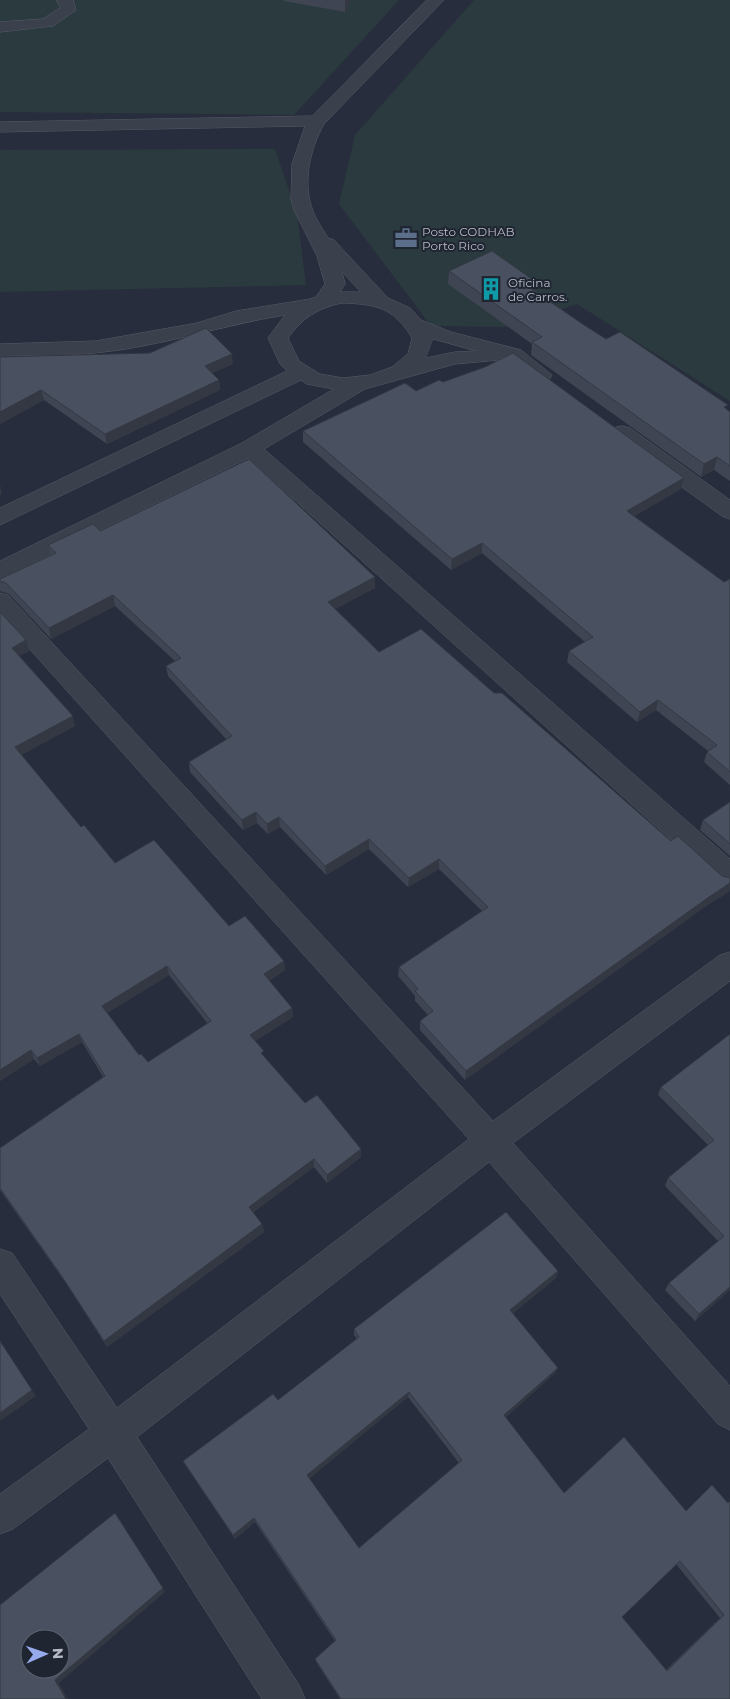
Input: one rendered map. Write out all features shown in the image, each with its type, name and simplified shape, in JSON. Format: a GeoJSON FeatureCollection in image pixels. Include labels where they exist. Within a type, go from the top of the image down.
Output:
{"type":"FeatureCollection","features":[{"type":"Feature","properties":{"kind":"street"},"geometry":{"type":"LineString","coordinates":[[0,27],[47,23],[68,10],[64,0]]}},
{"type":"Feature","properties":{"kind":"street"},"geometry":{"type":"LineString","coordinates":[[436,0],[317,121],[308,136],[301,156],[300,187],[303,210],[332,267],[335,284],[318,302],[289,321],[278,338],[281,353],[299,373],[321,381],[358,384],[384,380],[404,370],[455,358],[514,354]]}},
{"type":"Feature","properties":{"kind":"street"},"geometry":{"type":"LineString","coordinates":[[0,127],[317,121]]}},
{"type":"Feature","properties":{"kind":"street"},"geometry":{"type":"LineString","coordinates":[[314,230],[380,301]]}},
{"type":"Feature","properties":{"kind":"street"},"geometry":{"type":"LineString","coordinates":[[0,350],[96,347],[200,328],[236,316],[352,297],[380,301],[402,311],[418,325],[444,336],[514,354],[562,389]]}},
{"type":"Feature","properties":{"kind":"street"},"geometry":{"type":"LineString","coordinates":[[404,370],[418,356],[422,341],[418,325]]}},
{"type":"Feature","properties":{"kind":"street"},"geometry":{"type":"LineString","coordinates":[[200,328],[250,330],[278,338]]}},
{"type":"Feature","properties":{"kind":"street"},"geometry":{"type":"LineString","coordinates":[[0,518],[299,373]]}},
{"type":"Feature","properties":{"kind":"street"},"geometry":{"type":"LineString","coordinates":[[0,571],[250,448],[358,384]]}},
{"type":"Feature","properties":{"kind":"street"},"geometry":{"type":"LineString","coordinates":[[602,418],[730,511]]}},
{"type":"Feature","properties":{"kind":"street"},"geometry":{"type":"LineString","coordinates":[[250,448],[730,876]]}},
{"type":"Feature","properties":{"kind":"street"},"geometry":{"type":"LineString","coordinates":[[0,601],[491,1141],[730,1412]]}},
{"type":"Feature","properties":{"kind":"street"},"geometry":{"type":"LineString","coordinates":[[0,1516],[113,1433],[491,1141],[730,964]]}},
{"type":"Feature","properties":{"kind":"street"},"geometry":{"type":"LineString","coordinates":[[0,1265],[113,1433],[285,1699]]}},
{"type":"Feature","properties":{"kind":"shaded area"},"geometry":{"type":"Polygon","coordinates":[[[0,0],[399,0],[294,115],[0,112],[0,0]]]}},
{"type":"Feature","properties":{"kind":"shaded area"},"geometry":{"type":"Polygon","coordinates":[[[474,0],[730,0],[730,401],[577,304],[512,327],[431,326],[339,204],[355,135],[474,0]]]}},
{"type":"Feature","properties":{"kind":"shaded area"},"geometry":{"type":"Polygon","coordinates":[[[275,149],[297,214],[306,285],[0,292],[0,150],[275,149]]]}},
{"type":"Feature","properties":{"kind":"building"},"geometry":{"type":"Polygon","coordinates":[[[492,251],[536,282],[527,286],[584,325],[606,339],[620,332],[728,405],[724,407],[730,412],[730,466],[717,457],[704,464],[532,342],[542,337],[449,271],[492,251]]]}},
{"type":"Feature","properties":{"kind":"building"},"geometry":{"type":"Polygon","coordinates":[[[206,328],[232,354],[205,366],[219,380],[105,434],[41,390],[0,412],[0,357],[150,353],[206,328]]]}},
{"type":"Feature","properties":{"kind":"building"},"geometry":{"type":"Polygon","coordinates":[[[513,353],[684,478],[627,511],[724,582],[730,579],[730,772],[707,752],[717,745],[658,700],[640,712],[569,651],[593,637],[482,543],[452,559],[303,431],[405,383],[416,391],[439,380],[443,382],[485,367],[513,353]]]}},
{"type":"Feature","properties":{"kind":"building"},"geometry":{"type":"Polygon","coordinates":[[[249,459],[375,577],[328,602],[379,652],[421,629],[494,693],[502,693],[671,841],[678,836],[722,876],[730,878],[730,883],[466,1071],[420,1021],[433,1011],[415,991],[418,989],[399,967],[488,907],[439,859],[409,878],[369,839],[325,866],[279,817],[267,824],[256,812],[242,820],[189,762],[232,736],[166,666],[181,658],[113,595],[49,628],[6,583],[0,581],[0,579],[56,553],[48,545],[93,524],[100,531],[249,459]]]}},
{"type":"Feature","properties":{"kind":"building"},"geometry":{"type":"Polygon","coordinates":[[[0,612],[26,640],[12,648],[73,716],[15,747],[81,827],[84,825],[115,863],[154,840],[229,926],[245,916],[284,961],[264,974],[292,1008],[250,1035],[264,1051],[261,1053],[305,1103],[317,1095],[361,1149],[327,1175],[314,1159],[249,1207],[262,1224],[104,1341],[61,1275],[0,1188],[0,1148],[105,1076],[79,1034],[37,1058],[31,1050],[0,1070],[0,612]],[[167,966],[102,1006],[139,1055],[141,1054],[148,1062],[211,1021],[167,966]]]}},
{"type":"Feature","properties":{"kind":"building"},"geometry":{"type":"Polygon","coordinates":[[[730,802],[730,844],[703,820],[730,802]]]}},
{"type":"Feature","properties":{"kind":"building"},"geometry":{"type":"Polygon","coordinates":[[[730,1034],[730,1287],[699,1314],[669,1283],[724,1236],[668,1178],[714,1140],[661,1087],[730,1034]]]}},
{"type":"Feature","properties":{"kind":"building"},"geometry":{"type":"Polygon","coordinates":[[[506,1212],[558,1271],[510,1310],[558,1368],[504,1415],[564,1493],[624,1437],[686,1511],[712,1485],[728,1503],[730,1501],[730,1699],[341,1699],[315,1659],[336,1640],[254,1518],[233,1535],[183,1461],[273,1394],[278,1400],[359,1337],[354,1329],[506,1212]],[[409,1392],[307,1475],[359,1548],[462,1460],[409,1392]],[[680,1561],[622,1617],[667,1671],[724,1615],[680,1561]]]}},
{"type":"Feature","properties":{"kind":"building"},"geometry":{"type":"Polygon","coordinates":[[[0,1341],[32,1390],[0,1413],[0,1341]]]}},
{"type":"Feature","properties":{"kind":"building"},"geometry":{"type":"Polygon","coordinates":[[[115,1513],[163,1588],[70,1667],[70,1629],[20,1629],[20,1679],[56,1679],[66,1699],[0,1699],[0,1605],[115,1513]]]}},
{"type":"Feature","properties":{"kind":"place","name":"Posto CODHAB Porto Rico"},"geometry":{"type":"Point","coordinates":[406,238]}},
{"type":"Feature","properties":{"kind":"place","name":"Oficina de Carros."},"geometry":{"type":"Point","coordinates":[491,289]}}]}
